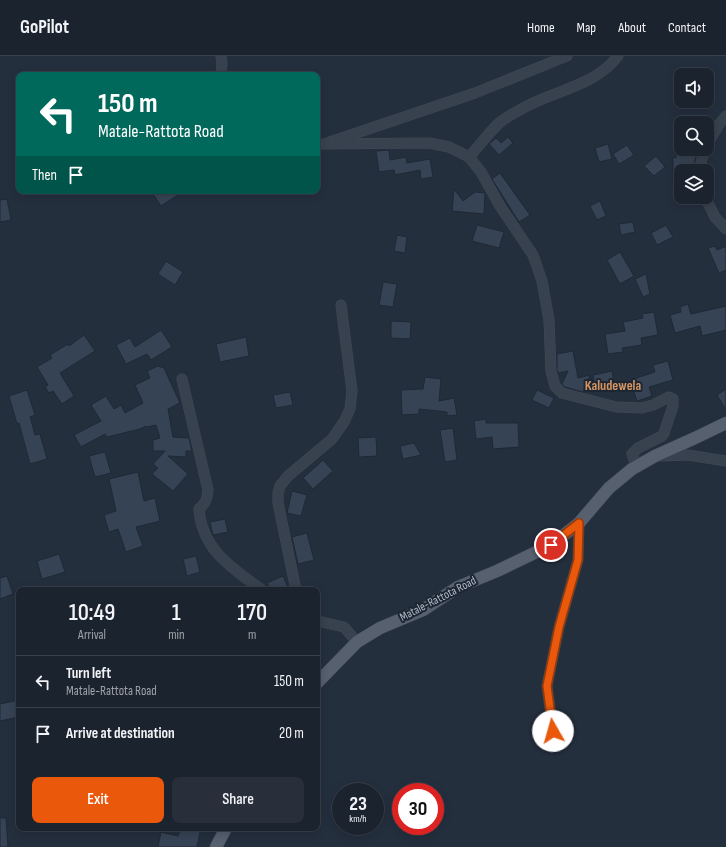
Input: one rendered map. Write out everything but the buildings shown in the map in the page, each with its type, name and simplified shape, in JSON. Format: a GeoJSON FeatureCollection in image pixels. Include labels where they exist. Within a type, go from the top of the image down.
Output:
{"type":"FeatureCollection","features":[{"type":"Feature","properties":{"kind":"main road","name":"Matale-Rattota Road"},"geometry":{"type":"LineString","coordinates":[[320,680],[357,642],[380,628],[423,610],[458,587],[497,571],[551,545],[579,523],[609,488],[632,469],[655,456],[726,423]]}},
{"type":"Feature","properties":{"kind":"main road"},"geometry":{"type":"LineString","coordinates":[[216,847],[224,831]]}},
{"type":"Feature","properties":{"kind":"street"},"geometry":{"type":"LineString","coordinates":[[220,56],[222,63],[221,72]]}},
{"type":"Feature","properties":{"kind":"street"},"geometry":{"type":"LineString","coordinates":[[320,144],[475,93],[567,56]]}},
{"type":"Feature","properties":{"kind":"street"},"geometry":{"type":"LineString","coordinates":[[469,157],[499,124],[527,106],[583,83],[611,65],[618,56]]}},
{"type":"Feature","properties":{"kind":"street"},"geometry":{"type":"LineString","coordinates":[[714,133],[726,116]]}},
{"type":"Feature","properties":{"kind":"street"},"geometry":{"type":"LineString","coordinates":[[320,144],[429,143],[449,147],[469,157],[481,172],[504,213],[533,255],[542,281],[549,320],[551,371],[555,386],[562,393],[616,407],[642,408],[653,405],[669,397],[673,399],[673,406],[662,436],[638,448],[632,454],[638,466]]}},
{"type":"Feature","properties":{"kind":"street"},"geometry":{"type":"LineString","coordinates":[[708,204],[715,217],[726,229]]}},
{"type":"Feature","properties":{"kind":"street"},"geometry":{"type":"LineString","coordinates":[[295,587],[278,503],[278,493],[280,486],[288,476],[332,439],[344,422],[350,409],[352,391],[341,305]]}},
{"type":"Feature","properties":{"kind":"street"},"geometry":{"type":"LineString","coordinates":[[182,379],[208,490],[205,503],[199,509],[200,519],[206,537],[209,543],[227,564],[258,587]]}},
{"type":"Feature","properties":{"kind":"street"},"geometry":{"type":"LineString","coordinates":[[655,456],[688,455],[726,461]]}},
{"type":"Feature","properties":{"kind":"street"},"geometry":{"type":"LineString","coordinates":[[553,731],[547,686],[559,627],[578,560],[579,523]]}},
{"type":"Feature","properties":{"kind":"street"},"geometry":{"type":"LineString","coordinates":[[320,621],[344,627],[357,642]]}},
{"type":"Feature","properties":{"kind":"district","name":"Kaludewela"},"geometry":{"type":"Point","coordinates":[613,385]}},
{"type":"Feature","properties":{"kind":"route"},"geometry":{"type":"LineString","coordinates":[[551,545],[579,523],[578,560],[559,627],[547,686],[553,731]]}}]}
